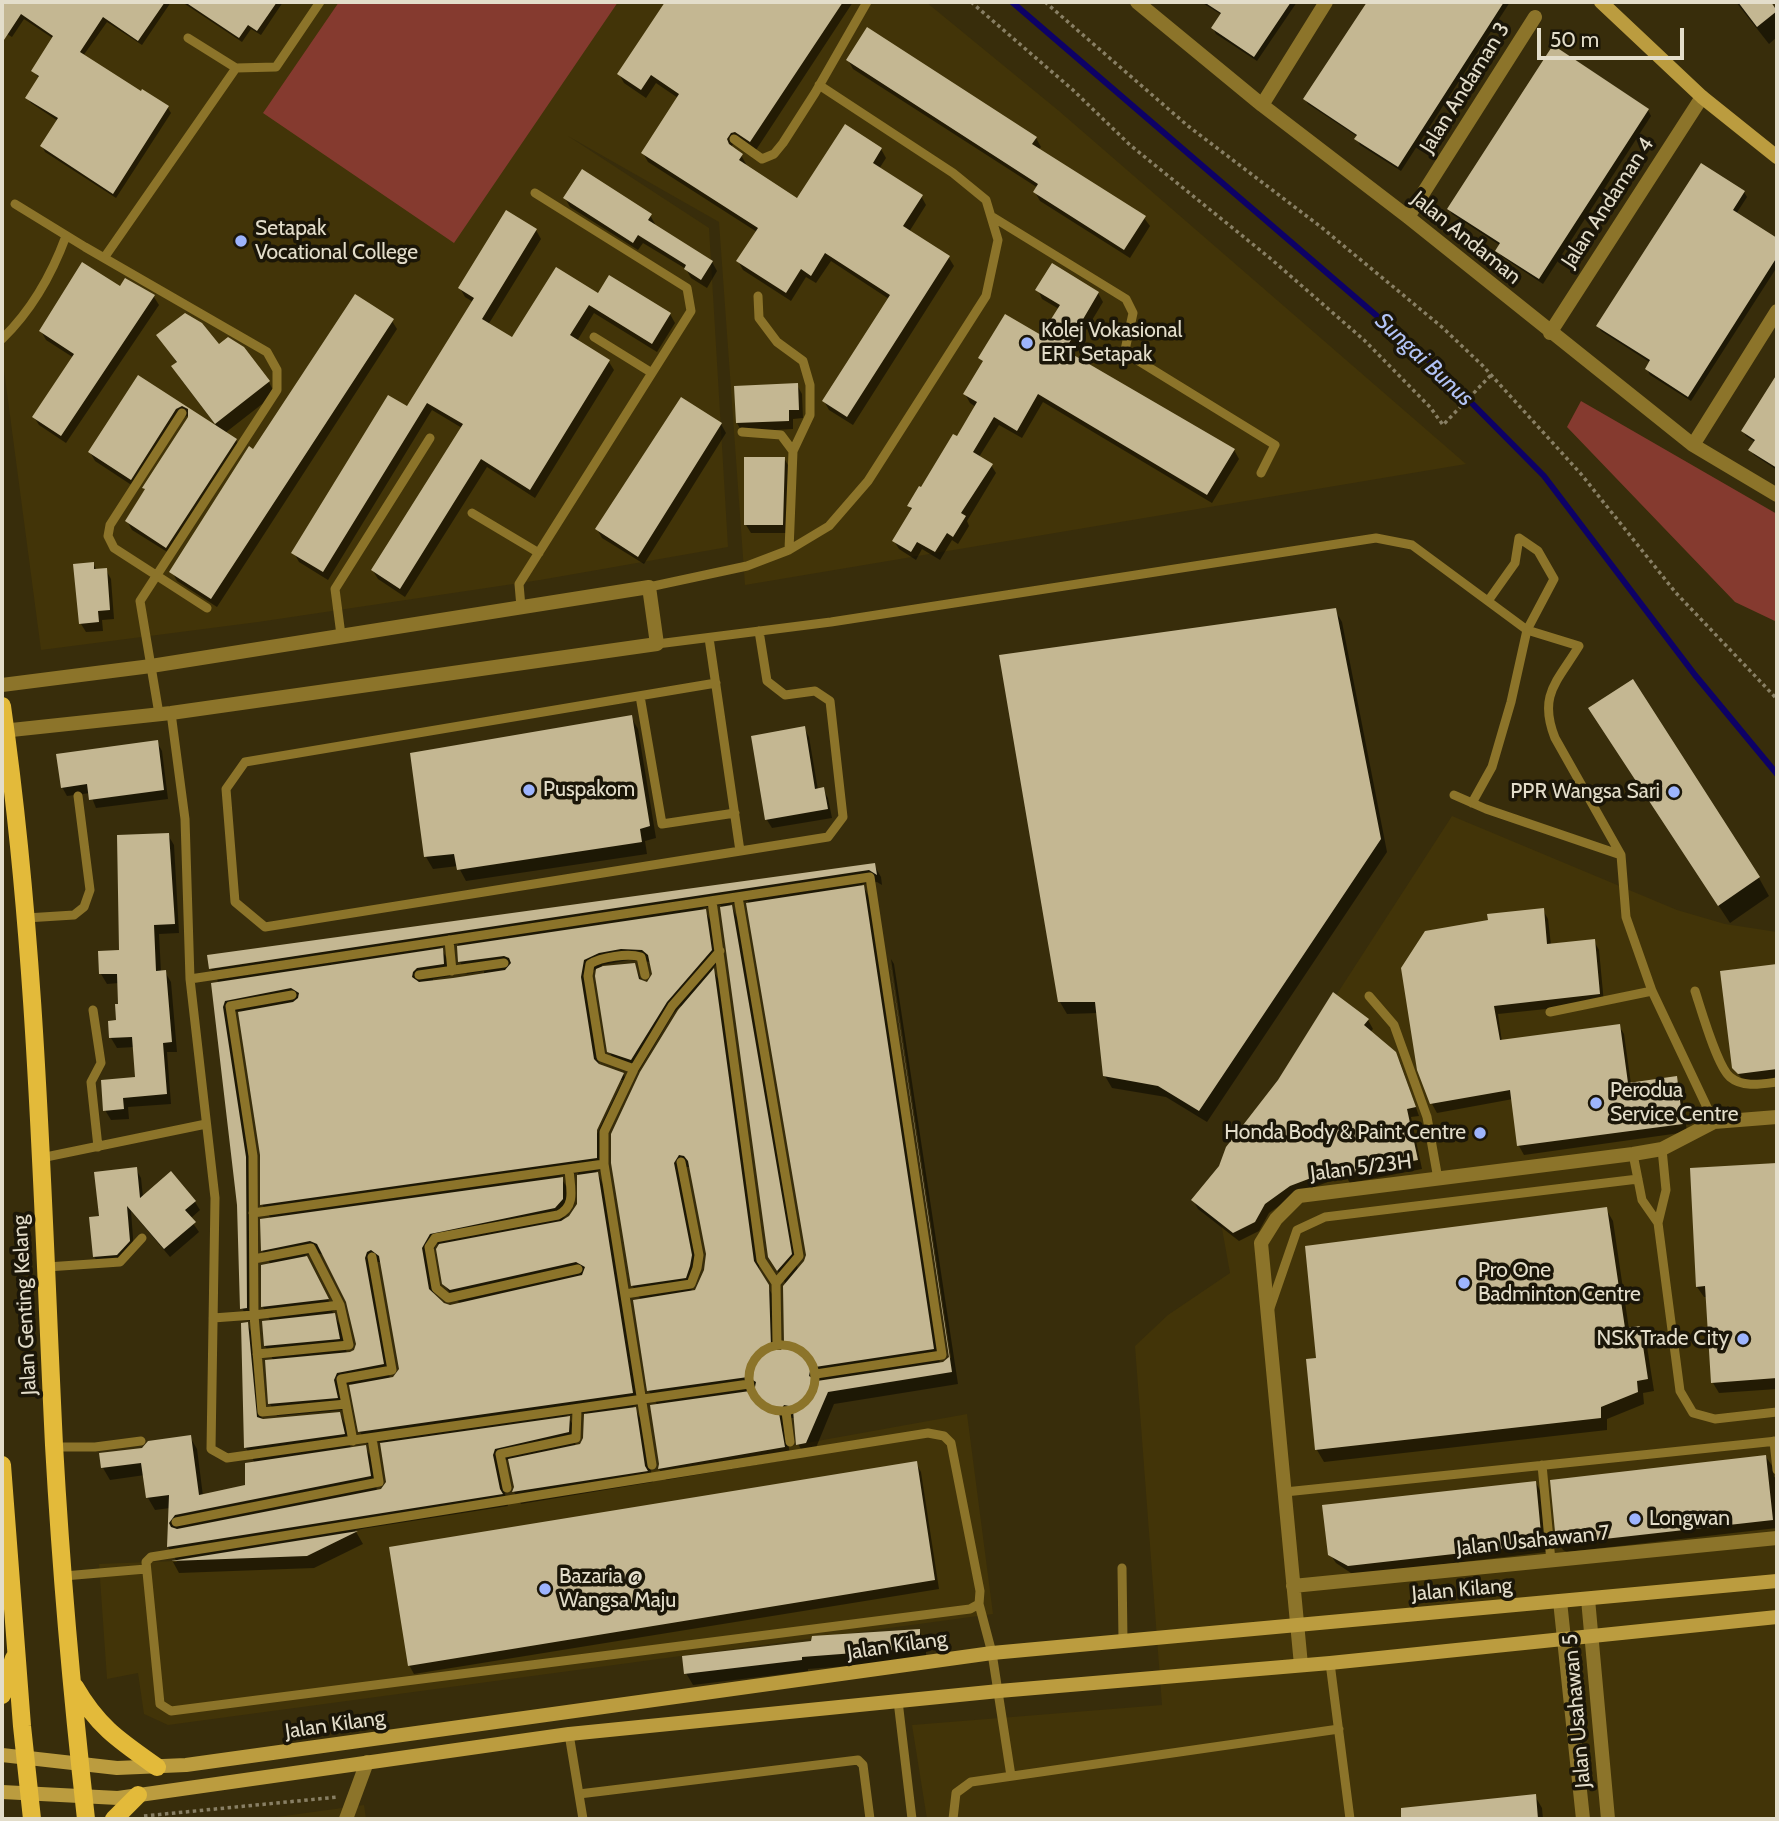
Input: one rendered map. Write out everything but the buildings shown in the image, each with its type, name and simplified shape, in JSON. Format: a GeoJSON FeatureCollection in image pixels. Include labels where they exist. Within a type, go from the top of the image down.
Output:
{"type":"FeatureCollection","features":[{"type":"Feature","properties":{"kind":"main road"},"geometry":{"type":"LineString","coordinates":[[1601,2],[1702,97],[1777,157]]}},
{"type":"Feature","properties":{"kind":"main road","name":"Jalan Genting Kelang"},"geometry":{"type":"LineString","coordinates":[[2,706],[18,825],[26,918],[47,1267],[54,1447],[71,1681],[86,1819]]}},
{"type":"Feature","properties":{"kind":"main road"},"geometry":{"type":"LineString","coordinates":[[2,1465],[32,1819]]}},
{"type":"Feature","properties":{"kind":"main road","name":"Jalan Kilang"},"geometry":{"type":"LineString","coordinates":[[2,1755],[117,1768],[187,1765],[992,1653],[1777,1581]]}},
{"type":"Feature","properties":{"kind":"main road","name":"Jalan Kilang"},"geometry":{"type":"LineString","coordinates":[[2,1792],[118,1798],[569,1734],[999,1691],[1330,1663],[1777,1617]]}},
{"type":"Feature","properties":{"kind":"main road"},"geometry":{"type":"LineString","coordinates":[[2,1695],[16,1651]]}},
{"type":"Feature","properties":{"kind":"main road"},"geometry":{"type":"LineString","coordinates":[[71,1681],[98,1722],[110,1734],[157,1767]]}},
{"type":"Feature","properties":{"kind":"main road"},"geometry":{"type":"LineString","coordinates":[[114,1819],[138,1795]]}},
{"type":"Feature","properties":{"kind":"street","name":"Jalan Andaman"},"geometry":{"type":"LineString","coordinates":[[1137,2],[1262,105],[1408,217],[1693,445],[1777,495]]}},
{"type":"Feature","properties":{"kind":"street"},"geometry":{"type":"LineString","coordinates":[[1262,105],[1325,2]]}},
{"type":"Feature","properties":{"kind":"street","name":"Jalan Andaman 3"},"geometry":{"type":"LineString","coordinates":[[1408,217],[1535,17]]}},
{"type":"Feature","properties":{"kind":"street","name":"Jalan Andaman 4"},"geometry":{"type":"LineString","coordinates":[[1550,333],[1702,97]]}},
{"type":"Feature","properties":{"kind":"street"},"geometry":{"type":"LineString","coordinates":[[1693,445],[1777,311]]}},
{"type":"Feature","properties":{"kind":"street"},"geometry":{"type":"LineString","coordinates":[[2,685],[151,666],[649,587],[657,644],[165,713],[4,731]]}},
{"type":"Feature","properties":{"kind":"street","name":"Jalan 5/23H"},"geometry":{"type":"LineString","coordinates":[[1301,1665],[1261,1243],[1276,1219],[1300,1196],[1633,1154],[1661,1149],[1714,1122],[1777,1116]]}},
{"type":"Feature","properties":{"kind":"street","name":"Jalan Usahawan 7"},"geometry":{"type":"LineString","coordinates":[[1293,1586],[1777,1538]]}},
{"type":"Feature","properties":{"kind":"street","name":"Jalan Usahawan 5"},"geometry":{"type":"LineString","coordinates":[[1588,1599],[1608,1819]]}},
{"type":"Feature","properties":{"kind":"street","name":"Jalan Usahawan 5"},"geometry":{"type":"LineString","coordinates":[[1560,1601],[1583,1819]]}},
{"type":"Feature","properties":{"kind":"street"},"geometry":{"type":"LineString","coordinates":[[346,1819],[367,1762]]}},
{"type":"Feature","properties":{"kind":"lane"},"geometry":{"type":"LineString","coordinates":[[187,38],[236,68],[276,67],[320,2]]}},
{"type":"Feature","properties":{"kind":"lane"},"geometry":{"type":"LineString","coordinates":[[734,139],[762,159],[774,154],[819,85],[867,2]]}},
{"type":"Feature","properties":{"kind":"lane"},"geometry":{"type":"LineString","coordinates":[[104,258],[236,68]]}},
{"type":"Feature","properties":{"kind":"lane"},"geometry":{"type":"LineString","coordinates":[[649,587],[747,566],[789,550],[829,526],[868,481],[986,296],[998,240],[986,201],[953,173],[819,85]]}},
{"type":"Feature","properties":{"kind":"lane"},"geometry":{"type":"LineString","coordinates":[[521,607],[519,584],[691,311],[687,288],[536,193]]}},
{"type":"Feature","properties":{"kind":"lane"},"geometry":{"type":"LineString","coordinates":[[15,204],[267,352],[277,370],[277,390],[140,601],[151,666],[165,713],[185,819],[190,979],[215,1198],[211,1449],[227,1458],[749,1384]]}},
{"type":"Feature","properties":{"kind":"lane"},"geometry":{"type":"LineString","coordinates":[[991,216],[1126,299],[1133,313],[1125,350],[1275,445],[1261,473]]}},
{"type":"Feature","properties":{"kind":"lane"},"geometry":{"type":"LineString","coordinates":[[2,339],[21,320],[41,289],[66,236]]}},
{"type":"Feature","properties":{"kind":"lane"},"geometry":{"type":"LineString","coordinates":[[758,296],[759,318],[777,342],[803,361],[810,385],[810,415],[793,451],[789,550]]}},
{"type":"Feature","properties":{"kind":"lane"},"geometry":{"type":"LineString","coordinates":[[594,337],[652,373]]}},
{"type":"Feature","properties":{"kind":"lane"},"geometry":{"type":"LineString","coordinates":[[182,413],[110,525],[108,536],[114,548],[207,608]]}},
{"type":"Feature","properties":{"kind":"lane"},"geometry":{"type":"LineString","coordinates":[[742,432],[781,435],[793,451]]}},
{"type":"Feature","properties":{"kind":"lane"},"geometry":{"type":"LineString","coordinates":[[341,635],[335,589],[430,438]]}},
{"type":"Feature","properties":{"kind":"lane"},"geometry":{"type":"LineString","coordinates":[[472,513],[539,554]]}},
{"type":"Feature","properties":{"kind":"lane"},"geometry":{"type":"LineString","coordinates":[[657,644],[760,631],[1376,538],[1412,545],[1527,630],[1578,646],[1548,697],[1548,720],[1555,738],[1621,855],[1626,917],[1652,991],[1714,1122]]}},
{"type":"Feature","properties":{"kind":"lane"},"geometry":{"type":"LineString","coordinates":[[1472,803],[1492,767],[1511,702],[1527,630],[1554,579],[1538,551],[1519,538],[1515,563],[1488,601]]}},
{"type":"Feature","properties":{"kind":"lane"},"geometry":{"type":"LineString","coordinates":[[716,683],[244,762],[226,789],[235,902],[265,927],[828,837],[843,817],[831,701],[814,691],[785,695],[767,681],[760,631]]}},
{"type":"Feature","properties":{"kind":"lane"},"geometry":{"type":"LineString","coordinates":[[709,638],[740,851]]}},
{"type":"Feature","properties":{"kind":"lane"},"geometry":{"type":"LineString","coordinates":[[640,696],[662,824],[734,813]]}},
{"type":"Feature","properties":{"kind":"lane"},"geometry":{"type":"LineString","coordinates":[[1454,795],[1621,855]]}},
{"type":"Feature","properties":{"kind":"lane"},"geometry":{"type":"LineString","coordinates":[[26,918],[74,915],[83,907],[90,890],[78,796]]}},
{"type":"Feature","properties":{"kind":"lane"},"geometry":{"type":"LineString","coordinates":[[190,979],[870,877],[942,1355],[816,1374]]}},
{"type":"Feature","properties":{"kind":"lane"},"geometry":{"type":"LineString","coordinates":[[738,897],[800,1256],[776,1283]]}},
{"type":"Feature","properties":{"kind":"lane"},"geometry":{"type":"LineString","coordinates":[[712,901],[761,1260],[776,1283],[777,1345]]}},
{"type":"Feature","properties":{"kind":"lane"},"geometry":{"type":"LineString","coordinates":[[449,940],[452,971]]}},
{"type":"Feature","properties":{"kind":"lane"},"geometry":{"type":"LineString","coordinates":[[652,1465],[604,1164],[604,1132],[634,1069],[672,1006],[720,951]]}},
{"type":"Feature","properties":{"kind":"lane"},"geometry":{"type":"LineString","coordinates":[[634,1069],[601,1057],[588,976],[590,964],[596,960],[634,955],[640,957],[645,975]]}},
{"type":"Feature","properties":{"kind":"lane"},"geometry":{"type":"LineString","coordinates":[[419,975],[504,963]]}},
{"type":"Feature","properties":{"kind":"lane"},"geometry":{"type":"LineString","coordinates":[[1549,1012],[1652,991]]}},
{"type":"Feature","properties":{"kind":"lane"},"geometry":{"type":"LineString","coordinates":[[1695,991],[1720,1062],[1729,1077],[1748,1085],[1777,1082]]}},
{"type":"Feature","properties":{"kind":"lane"},"geometry":{"type":"LineString","coordinates":[[292,995],[230,1006],[253,1157],[254,1315],[262,1412],[346,1404]]}},
{"type":"Feature","properties":{"kind":"lane"},"geometry":{"type":"LineString","coordinates":[[1369,996],[1394,1025],[1426,1117],[1438,1179]]}},
{"type":"Feature","properties":{"kind":"lane"},"geometry":{"type":"LineString","coordinates":[[93,1010],[101,1063],[91,1082],[98,1147]]}},
{"type":"Feature","properties":{"kind":"lane"},"geometry":{"type":"LineString","coordinates":[[41,1158],[206,1124]]}},
{"type":"Feature","properties":{"kind":"lane"},"geometry":{"type":"LineString","coordinates":[[1661,1149],[1666,1190],[1658,1223],[1679,1391],[1693,1413],[1715,1419],[1777,1412]]}},
{"type":"Feature","properties":{"kind":"lane"},"geometry":{"type":"LineString","coordinates":[[1633,1154],[1642,1200],[1658,1223]]}},
{"type":"Feature","properties":{"kind":"lane"},"geometry":{"type":"LineString","coordinates":[[625,1294],[691,1284],[699,1255],[681,1162]]}},
{"type":"Feature","properties":{"kind":"lane"},"geometry":{"type":"LineString","coordinates":[[253,1213],[604,1164]]}},
{"type":"Feature","properties":{"kind":"lane"},"geometry":{"type":"LineString","coordinates":[[569,1169],[572,1202],[567,1211],[558,1215],[435,1238],[429,1247],[436,1288],[448,1298],[578,1269]]}},
{"type":"Feature","properties":{"kind":"lane"},"geometry":{"type":"LineString","coordinates":[[1268,1316],[1297,1230],[1325,1217],[1638,1180]]}},
{"type":"Feature","properties":{"kind":"lane"},"geometry":{"type":"LineString","coordinates":[[47,1267],[120,1262],[142,1238]]}},
{"type":"Feature","properties":{"kind":"lane"},"geometry":{"type":"LineString","coordinates":[[254,1259],[311,1248],[340,1305],[349,1345],[257,1354]]}},
{"type":"Feature","properties":{"kind":"lane"},"geometry":{"type":"LineString","coordinates":[[353,1441],[341,1379],[392,1370],[372,1257]]}},
{"type":"Feature","properties":{"kind":"lane"},"geometry":{"type":"LineString","coordinates":[[213,1318],[340,1305]]}},
{"type":"Feature","properties":{"kind":"lane"},"geometry":{"type":"LineString","coordinates":[[777,1345],[794,1347],[809,1359],[816,1374],[813,1391],[800,1406],[786,1412],[771,1409],[757,1398],[749,1384],[751,1367],[762,1351],[777,1345]]}},
{"type":"Feature","properties":{"kind":"lane"},"geometry":{"type":"LineString","coordinates":[[507,1488],[500,1454],[576,1438],[577,1410]]}},
{"type":"Feature","properties":{"kind":"lane"},"geometry":{"type":"LineString","coordinates":[[786,1412],[790,1442]]}},
{"type":"Feature","properties":{"kind":"lane"},"geometry":{"type":"LineString","coordinates":[[979,1604],[970,1609],[171,1711],[160,1704],[146,1562],[151,1557],[928,1433],[944,1436],[951,1443],[980,1591],[979,1604],[999,1691],[1011,1776]]}},
{"type":"Feature","properties":{"kind":"lane"},"geometry":{"type":"LineString","coordinates":[[176,1522],[379,1482],[372,1438]]}},
{"type":"Feature","properties":{"kind":"lane"},"geometry":{"type":"LineString","coordinates":[[54,1447],[95,1447],[141,1441]]}},
{"type":"Feature","properties":{"kind":"lane"},"geometry":{"type":"LineString","coordinates":[[1285,1492],[1776,1441],[1777,1470]]}},
{"type":"Feature","properties":{"kind":"lane"},"geometry":{"type":"LineString","coordinates":[[1542,1465],[1550,1561]]}},
{"type":"Feature","properties":{"kind":"lane"},"geometry":{"type":"LineString","coordinates":[[1122,1568],[1123,1640]]}},
{"type":"Feature","properties":{"kind":"lane"},"geometry":{"type":"LineString","coordinates":[[64,1576],[146,1569]]}},
{"type":"Feature","properties":{"kind":"lane"},"geometry":{"type":"LineString","coordinates":[[1330,1663],[1350,1819]]}},
{"type":"Feature","properties":{"kind":"lane"},"geometry":{"type":"LineString","coordinates":[[898,1701],[912,1819]]}},
{"type":"Feature","properties":{"kind":"lane"},"geometry":{"type":"LineString","coordinates":[[953,1819],[956,1793],[971,1782],[1339,1729]]}},
{"type":"Feature","properties":{"kind":"lane"},"geometry":{"type":"LineString","coordinates":[[569,1734],[583,1819]]}},
{"type":"Feature","properties":{"kind":"lane"},"geometry":{"type":"LineString","coordinates":[[579,1794],[858,1760],[863,1765],[870,1819]]}},
{"type":"Feature","properties":{"kind":"path"},"geometry":{"type":"LineString","coordinates":[[971,2],[1073,90],[1130,145],[1271,259],[1364,340],[1430,407],[1443,425],[1491,375]]}},
{"type":"Feature","properties":{"kind":"path"},"geometry":{"type":"LineString","coordinates":[[1045,2],[1188,126],[1321,227],[1443,328],[1491,375],[1581,474],[1676,593],[1777,699]]}},
{"type":"Feature","properties":{"kind":"path"},"geometry":{"type":"LineString","coordinates":[[136,1816],[354,1795]]}},
{"type":"Feature","properties":{"kind":"shaded area"},"geometry":{"type":"Polygon","coordinates":[[[2,2],[926,2],[1059,111],[1466,464],[745,585],[719,222],[568,136],[709,228],[728,547],[540,580],[258,622],[41,650],[2,355],[2,2]]]}},
{"type":"Feature","properties":{"kind":"shaded area"},"geometry":{"type":"Polygon","coordinates":[[[339,2],[618,2],[454,243],[263,113],[339,2]]]}},
{"type":"Feature","properties":{"kind":"shaded area"},"geometry":{"type":"Polygon","coordinates":[[[1581,401],[1777,514],[1777,622],[1735,602],[1567,427],[1581,401]]]}},
{"type":"Feature","properties":{"kind":"shaded area"},"geometry":{"type":"Polygon","coordinates":[[[1452,816],[1677,910],[1725,924],[1777,932],[1777,1819],[927,1819],[912,1725],[1162,1705],[1135,1346],[1168,1315],[1230,1273],[1221,1223],[1200,1206],[1452,816]]]}},
{"type":"Feature","properties":{"kind":"shaded area","name":"Bazaria @ Wangsa Maju"},"geometry":{"type":"Polygon","coordinates":[[[967,1414],[993,1614],[168,1725],[144,1714],[138,1673],[107,1679],[99,1564],[307,1556],[380,1520],[967,1414]]]}},
{"type":"Feature","properties":{"kind":"shaded area"},"geometry":{"type":"Polygon","coordinates":[[[364,1805],[366,1819],[262,1819],[364,1805]]]}},
{"type":"Feature","properties":{"kind":"waterway","name":"Sungai Bunus"},"geometry":{"type":"LineString","coordinates":[[1012,2],[1434,365],[1544,476],[1695,675],[1777,774]]}},
{"type":"Feature","properties":{"kind":"place","name":"Setapak Vocational College"},"geometry":{"type":"Point","coordinates":[241,241]}},
{"type":"Feature","properties":{"kind":"place","name":"Kolej Vokasional ERT Setapak"},"geometry":{"type":"Point","coordinates":[1027,343]}},
{"type":"Feature","properties":{"kind":"place","name":"Puspakom"},"geometry":{"type":"Point","coordinates":[529,790]}},
{"type":"Feature","properties":{"kind":"place","name":"PPR Wangsa Sari"},"geometry":{"type":"Point","coordinates":[1674,792]}},
{"type":"Feature","properties":{"kind":"place","name":"Perodua Service Centre"},"geometry":{"type":"Point","coordinates":[1596,1103]}},
{"type":"Feature","properties":{"kind":"place","name":"Honda Body & Paint Centre"},"geometry":{"type":"Point","coordinates":[1480,1133]}},
{"type":"Feature","properties":{"kind":"place","name":"Pro One Badminton Centre"},"geometry":{"type":"Point","coordinates":[1464,1283]}},
{"type":"Feature","properties":{"kind":"place","name":"NSK Trade City"},"geometry":{"type":"Point","coordinates":[1743,1339]}},
{"type":"Feature","properties":{"kind":"place","name":"Longwan"},"geometry":{"type":"Point","coordinates":[1635,1519]}},
{"type":"Feature","properties":{"kind":"place","name":"Bazaria @ Wangsa Maju"},"geometry":{"type":"Point","coordinates":[545,1589]}}]}
